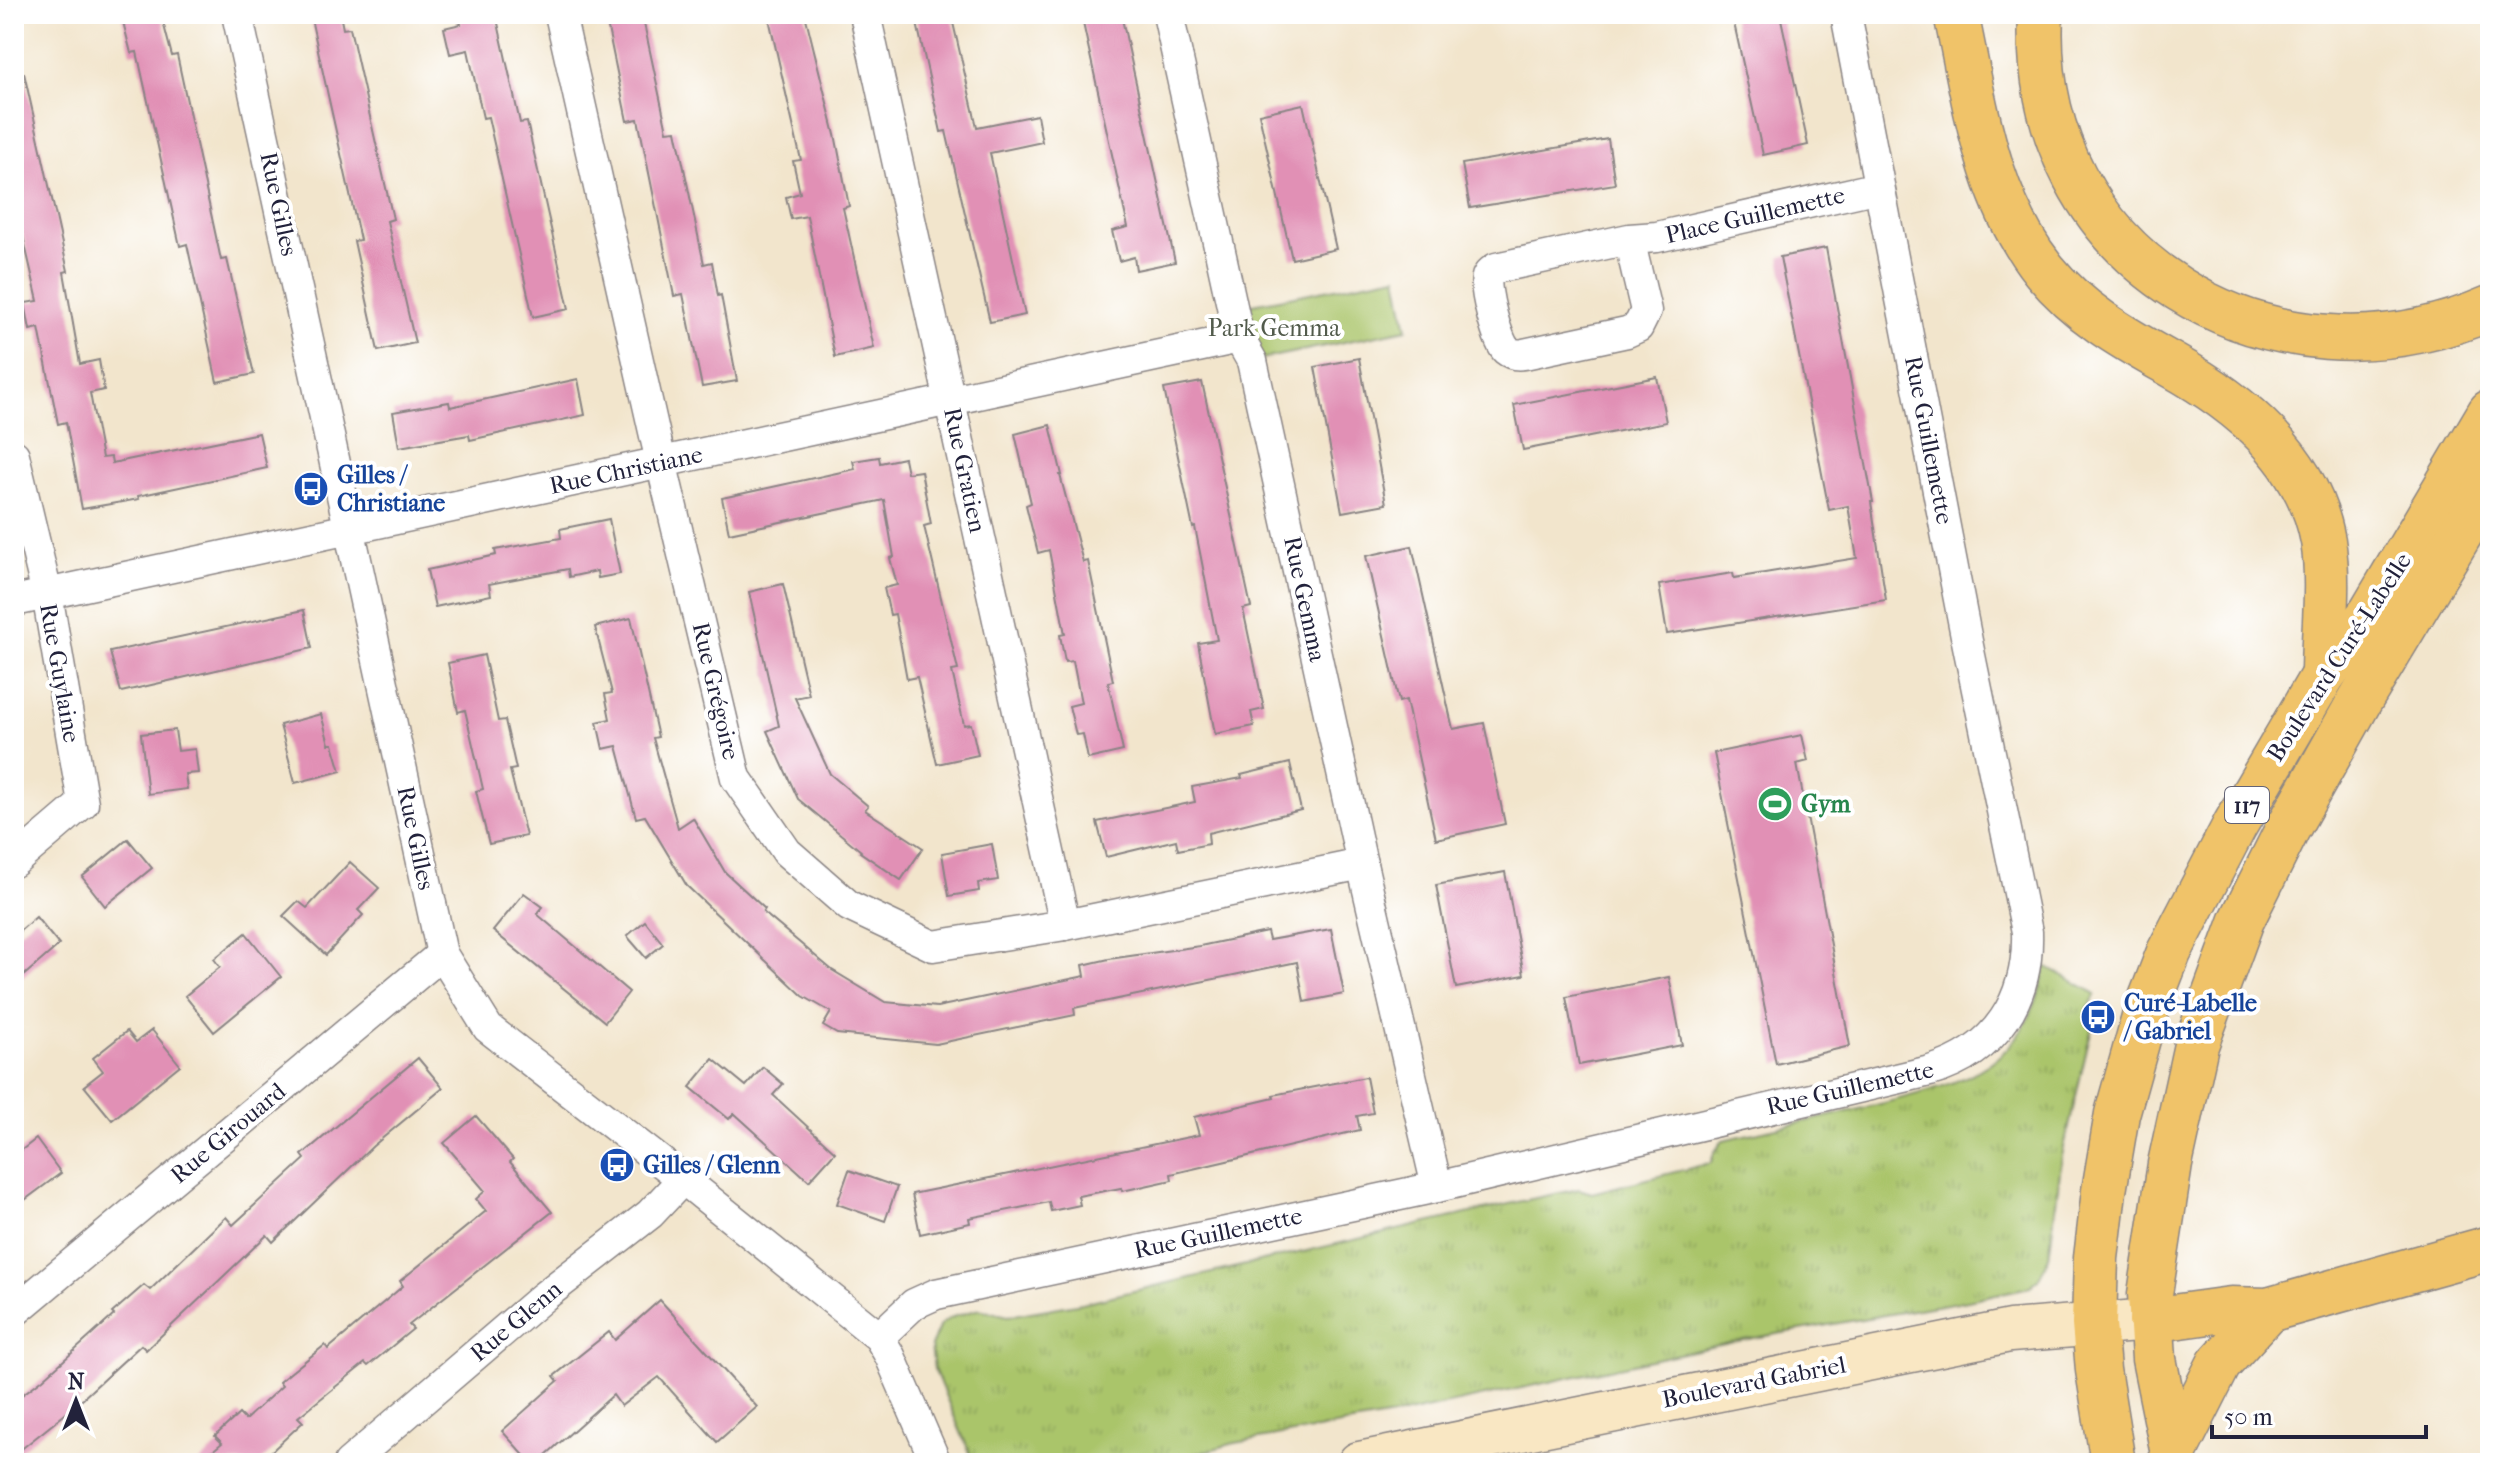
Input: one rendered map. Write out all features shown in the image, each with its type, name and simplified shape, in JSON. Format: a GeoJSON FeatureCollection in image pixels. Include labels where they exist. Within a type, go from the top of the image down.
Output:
{"type":"FeatureCollection","features":[{"type":"Feature","properties":{"kind":"main road"},"geometry":{"type":"LineString","coordinates":[[1956,14],[1980,123],[2002,199],[2021,236],[2045,270],[2077,304],[2111,330],[2195,379],[2240,410],[2280,449],[2295,469],[2316,513],[2323,541],[2323,675]]}},
{"type":"Feature","properties":{"kind":"main road"},"geometry":{"type":"LineString","coordinates":[[2041,14],[2046,90],[2066,157],[2088,198],[2112,230],[2143,262],[2175,286],[2209,306],[2249,323],[2294,335],[2335,339],[2380,338],[2428,329],[2451,324],[2490,308]]}},
{"type":"Feature","properties":{"kind":"main road","name":"Boulevard Curé-Labelle"},"geometry":{"type":"LineString","coordinates":[[2113,1463],[2101,1400],[2094,1324],[2098,1233],[2109,1153],[2125,1079],[2145,1014],[2169,952],[2195,900],[2323,675],[2371,613],[2490,412]]}},
{"type":"Feature","properties":{"kind":"main road","name":"Boulevard Curé-Labelle"},"geometry":{"type":"LineString","coordinates":[[2174,1459],[2154,1359],[2152,1271],[2178,1121],[2196,1045],[2242,920],[2288,828],[2490,484]]}},
{"type":"Feature","properties":{"kind":"main road"},"geometry":{"type":"LineString","coordinates":[[2151,1320],[2231,1309],[2268,1310],[2490,1248]]}},
{"type":"Feature","properties":{"kind":"main road"},"geometry":{"type":"LineString","coordinates":[[2174,1459],[2219,1364],[2268,1310]]}},
{"type":"Feature","properties":{"kind":"street","name":"Rue Gilles"},"geometry":{"type":"LineString","coordinates":[[237,14],[442,954],[488,1028],[683,1179],[879,1337],[936,1463]]}},
{"type":"Feature","properties":{"kind":"street","name":"Rue Grégoire"},"geometry":{"type":"LineString","coordinates":[[560,14],[736,778],[787,852],[849,906],[933,946],[1065,925],[1362,864]]}},
{"type":"Feature","properties":{"kind":"street","name":"Rue Gratien"},"geometry":{"type":"LineString","coordinates":[[865,14],[1065,925]]}},
{"type":"Feature","properties":{"kind":"street","name":"Rue Gemma"},"geometry":{"type":"LineString","coordinates":[[1168,14],[1239,338],[1252,361],[1362,864],[1437,1187]]}},
{"type":"Feature","properties":{"kind":"street","name":"Rue Guillemette"},"geometry":{"type":"LineString","coordinates":[[879,1337],[914,1304],[936,1294],[1437,1187],[1943,1067],[1968,1054],[1991,1036],[2015,1001],[2024,974],[2027,932],[1967,641],[1846,14]]}},
{"type":"Feature","properties":{"kind":"street","name":"Place Guillemette"},"geometry":{"type":"LineString","coordinates":[[1629,239],[1646,311],[1638,327],[1524,354],[1513,354],[1504,348],[1498,338],[1487,287],[1487,278],[1492,270],[1629,239],[1657,237],[1879,187]]}},
{"type":"Feature","properties":{"kind":"street","name":"Rue Christiane"},"geometry":{"type":"LineString","coordinates":[[14,601],[1239,338]]}},
{"type":"Feature","properties":{"kind":"street","name":"Rue Guylaine"},"geometry":{"type":"LineString","coordinates":[[14,455],[47,594],[83,803],[14,862]]}},
{"type":"Feature","properties":{"kind":"street","name":"Rue Girouard"},"geometry":{"type":"LineString","coordinates":[[14,1312],[442,954]]}},
{"type":"Feature","properties":{"kind":"street","name":"Rue Glenn"},"geometry":{"type":"LineString","coordinates":[[349,1463],[543,1297],[650,1214],[683,1179]]}},
{"type":"Feature","properties":{"kind":"street","name":"Boulevard Gabriel"},"geometry":{"type":"LineString","coordinates":[[1359,1463],[2010,1331],[2151,1320]]}},
{"type":"Feature","properties":{"kind":"green space","name":"Park Gemma"},"geometry":{"type":"Polygon","coordinates":[[[1397,276],[1407,329],[1252,361],[1232,308],[1397,276]]]}},
{"type":"Feature","properties":{"kind":"green space"},"geometry":{"type":"Polygon","coordinates":[[[2046,966],[2096,994],[2088,1009],[2095,1014],[2062,1156],[2049,1257],[2039,1278],[2030,1287],[1743,1340],[1393,1416],[1235,1443],[1162,1463],[974,1463],[934,1369],[931,1346],[940,1325],[950,1318],[979,1309],[1008,1316],[1082,1303],[1531,1199],[1579,1189],[1592,1193],[1711,1163],[1723,1140],[1941,1087],[1966,1077],[2008,1048],[2024,1027],[2046,966]]]}},
{"type":"Feature","properties":{"kind":"building"},"geometry":{"type":"Polygon","coordinates":[[[121,14],[161,14],[172,56],[177,55],[221,260],[227,259],[254,374],[217,382],[187,244],[180,246],[137,52],[131,53],[121,14]]]}},
{"type":"Feature","properties":{"kind":"building"},"geometry":{"type":"Polygon","coordinates":[[[310,14],[340,14],[343,29],[350,28],[393,219],[387,221],[415,343],[378,351],[354,241],[360,240],[310,14]]]}},
{"type":"Feature","properties":{"kind":"building"},"geometry":{"type":"Polygon","coordinates":[[[459,14],[496,14],[520,123],[527,122],[569,309],[533,317],[488,117],[483,118],[468,50],[450,54],[444,28],[461,24],[459,14]]]}},
{"type":"Feature","properties":{"kind":"building"},"geometry":{"type":"Polygon","coordinates":[[[605,14],[642,14],[667,131],[676,130],[704,264],[712,262],[718,296],[721,295],[737,381],[702,387],[683,294],[674,296],[638,119],[627,121],[605,14]]]}},
{"type":"Feature","properties":{"kind":"building"},"geometry":{"type":"Polygon","coordinates":[[[768,14],[805,14],[836,139],[849,206],[843,208],[874,348],[835,357],[807,216],[791,219],[786,197],[800,193],[793,161],[801,160],[768,14]]]}},
{"type":"Feature","properties":{"kind":"building"},"geometry":{"type":"Polygon","coordinates":[[[915,14],[951,14],[977,127],[1037,115],[1042,142],[990,153],[1025,315],[990,322],[946,131],[941,132],[915,14]]]}},
{"type":"Feature","properties":{"kind":"building"},"geometry":{"type":"Polygon","coordinates":[[[1081,14],[1121,14],[1175,262],[1136,270],[1134,257],[1119,261],[1112,231],[1128,227],[1081,14]]]}},
{"type":"Feature","properties":{"kind":"building"},"geometry":{"type":"Polygon","coordinates":[[[1732,14],[1780,14],[1808,145],[1763,155],[1732,14]]]}},
{"type":"Feature","properties":{"kind":"building"},"geometry":{"type":"Polygon","coordinates":[[[24,73],[68,271],[64,272],[80,364],[99,360],[104,390],[90,393],[102,458],[111,457],[112,463],[259,433],[267,468],[138,496],[139,499],[82,509],[66,422],[58,424],[39,328],[30,330],[25,303],[38,301],[14,197],[14,74],[24,73]]]}},
{"type":"Feature","properties":{"kind":"building"},"geometry":{"type":"Polygon","coordinates":[[[1303,104],[1336,249],[1292,259],[1259,114],[1303,104]]]}},
{"type":"Feature","properties":{"kind":"building"},"geometry":{"type":"Polygon","coordinates":[[[1608,139],[1615,184],[1470,208],[1462,164],[1608,139]]]}},
{"type":"Feature","properties":{"kind":"building"},"geometry":{"type":"Polygon","coordinates":[[[1826,248],[1873,502],[1886,600],[1667,634],[1659,585],[1733,573],[1734,578],[1857,558],[1848,506],[1829,510],[1780,257],[1826,248]]]}},
{"type":"Feature","properties":{"kind":"building"},"geometry":{"type":"Polygon","coordinates":[[[1359,358],[1386,504],[1342,512],[1315,367],[1359,358]]]}},
{"type":"Feature","properties":{"kind":"building"},"geometry":{"type":"Polygon","coordinates":[[[1657,377],[1666,422],[1523,450],[1514,405],[1657,377]]]}},
{"type":"Feature","properties":{"kind":"building"},"geometry":{"type":"Polygon","coordinates":[[[578,379],[585,415],[470,440],[469,435],[399,447],[393,412],[449,402],[450,407],[578,379]]]}},
{"type":"Feature","properties":{"kind":"building"},"geometry":{"type":"Polygon","coordinates":[[[1202,382],[1251,607],[1243,609],[1264,709],[1251,712],[1254,726],[1215,734],[1198,643],[1217,640],[1164,389],[1202,382]]]}},
{"type":"Feature","properties":{"kind":"building"},"geometry":{"type":"Polygon","coordinates":[[[1050,425],[1083,562],[1088,561],[1113,681],[1108,682],[1123,751],[1088,759],[1083,734],[1076,735],[1069,706],[1081,703],[1073,661],[1065,662],[1060,635],[1065,634],[1049,550],[1038,553],[1026,505],[1031,503],[1015,434],[1050,425]]]}},
{"type":"Feature","properties":{"kind":"building"},"geometry":{"type":"Polygon","coordinates":[[[879,457],[880,463],[904,458],[907,473],[921,471],[931,524],[924,526],[958,670],[952,671],[964,725],[971,724],[978,755],[937,764],[917,677],[907,679],[895,614],[890,615],[884,588],[897,585],[890,558],[894,557],[884,500],[729,533],[722,498],[855,469],[853,461],[879,457]]]}},
{"type":"Feature","properties":{"kind":"building"},"geometry":{"type":"Polygon","coordinates":[[[609,519],[620,574],[598,578],[597,571],[569,577],[568,569],[489,584],[491,595],[435,607],[427,570],[496,555],[495,550],[561,538],[560,529],[609,519]]]}},
{"type":"Feature","properties":{"kind":"building"},"geometry":{"type":"Polygon","coordinates":[[[1412,546],[1453,729],[1484,723],[1505,824],[1436,839],[1406,700],[1399,702],[1366,556],[1412,546]]]}},
{"type":"Feature","properties":{"kind":"building"},"geometry":{"type":"Polygon","coordinates":[[[783,584],[809,695],[795,698],[830,774],[868,806],[865,810],[923,848],[901,880],[860,852],[798,799],[767,731],[779,726],[749,592],[783,584]]]}},
{"type":"Feature","properties":{"kind":"building"},"geometry":{"type":"Polygon","coordinates":[[[304,610],[312,648],[121,692],[110,652],[304,610]]]}},
{"type":"Feature","properties":{"kind":"building"},"geometry":{"type":"Polygon","coordinates":[[[631,618],[658,737],[653,738],[678,828],[693,818],[725,872],[765,909],[763,912],[832,970],[885,1002],[937,1007],[1085,976],[1083,965],[1109,959],[1200,946],[1267,932],[1269,940],[1331,929],[1344,994],[1304,1002],[1297,962],[1074,1008],[1075,1015],[936,1044],[837,1034],[823,1026],[831,1012],[803,996],[687,886],[645,816],[636,818],[617,746],[603,749],[597,722],[610,719],[605,694],[612,693],[595,627],[631,618]]]}},
{"type":"Feature","properties":{"kind":"building"},"geometry":{"type":"Polygon","coordinates":[[[484,655],[498,721],[505,720],[516,769],[510,770],[526,836],[489,844],[476,791],[483,789],[465,710],[458,712],[448,663],[484,655]]]}},
{"type":"Feature","properties":{"kind":"building"},"geometry":{"type":"Polygon","coordinates":[[[321,714],[341,771],[295,783],[280,725],[321,714]]]}},
{"type":"Feature","properties":{"kind":"building"},"geometry":{"type":"Polygon","coordinates":[[[175,730],[178,751],[195,749],[198,773],[185,774],[187,789],[148,794],[141,734],[175,730]]]}},
{"type":"Feature","properties":{"kind":"building"},"geometry":{"type":"Polygon","coordinates":[[[1802,735],[1808,761],[1797,764],[1850,1046],[1776,1064],[1714,753],[1802,735]]]}},
{"type":"Feature","properties":{"kind":"building"},"geometry":{"type":"Polygon","coordinates":[[[1290,763],[1301,810],[1208,833],[1209,844],[1178,850],[1176,840],[1106,857],[1097,822],[1195,802],[1192,787],[1242,778],[1241,775],[1290,763]]]}},
{"type":"Feature","properties":{"kind":"building"},"geometry":{"type":"Polygon","coordinates":[[[128,839],[152,868],[105,906],[82,877],[128,839]]]}},
{"type":"Feature","properties":{"kind":"building"},"geometry":{"type":"Polygon","coordinates":[[[992,844],[998,880],[978,883],[979,891],[949,896],[942,853],[992,844]]]}},
{"type":"Feature","properties":{"kind":"building"},"geometry":{"type":"Polygon","coordinates":[[[350,862],[379,888],[358,910],[363,915],[326,955],[283,916],[298,901],[307,908],[350,862]]]}},
{"type":"Feature","properties":{"kind":"building"},"geometry":{"type":"Polygon","coordinates":[[[1505,872],[1524,975],[1456,988],[1436,885],[1505,872]]]}},
{"type":"Feature","properties":{"kind":"building"},"geometry":{"type":"Polygon","coordinates":[[[524,893],[543,907],[537,914],[629,992],[605,1022],[493,931],[524,893]]]}},
{"type":"Feature","properties":{"kind":"building"},"geometry":{"type":"Polygon","coordinates":[[[36,917],[59,945],[14,984],[14,936],[36,917]]]}},
{"type":"Feature","properties":{"kind":"building"},"geometry":{"type":"Polygon","coordinates":[[[645,921],[663,944],[646,958],[627,936],[645,921]]]}},
{"type":"Feature","properties":{"kind":"building"},"geometry":{"type":"Polygon","coordinates":[[[246,933],[281,977],[214,1032],[185,996],[220,967],[214,959],[246,933]]]}},
{"type":"Feature","properties":{"kind":"building"},"geometry":{"type":"Polygon","coordinates":[[[1669,977],[1682,1045],[1579,1065],[1566,997],[1669,977]]]}},
{"type":"Feature","properties":{"kind":"building"},"geometry":{"type":"Polygon","coordinates":[[[152,1030],[180,1065],[112,1120],[84,1086],[103,1071],[93,1058],[127,1031],[136,1042],[152,1030]]]}},
{"type":"Feature","properties":{"kind":"building"},"geometry":{"type":"Polygon","coordinates":[[[418,1058],[443,1088],[373,1146],[273,1242],[267,1235],[146,1350],[141,1345],[69,1411],[14,1455],[14,1401],[43,1379],[144,1285],[150,1290],[226,1217],[233,1225],[305,1159],[302,1155],[418,1058]]]}},
{"type":"Feature","properties":{"kind":"building"},"geometry":{"type":"Polygon","coordinates":[[[713,1059],[746,1086],[763,1067],[783,1084],[773,1095],[835,1152],[809,1181],[734,1113],[729,1119],[690,1087],[713,1059]]]}},
{"type":"Feature","properties":{"kind":"building"},"geometry":{"type":"Polygon","coordinates":[[[1366,1077],[1373,1113],[1357,1116],[1360,1130],[1171,1174],[1172,1180],[1122,1191],[1121,1188],[1078,1196],[1080,1205],[1051,1211],[1049,1202],[969,1218],[970,1223],[920,1234],[912,1194],[1199,1135],[1194,1117],[1274,1098],[1273,1095],[1366,1077]]]}},
{"type":"Feature","properties":{"kind":"building"},"geometry":{"type":"Polygon","coordinates":[[[476,1116],[552,1212],[409,1325],[413,1329],[368,1366],[365,1363],[298,1417],[303,1422],[259,1463],[198,1463],[222,1443],[215,1436],[239,1414],[245,1420],[282,1386],[279,1382],[325,1345],[328,1349],[403,1286],[400,1281],[486,1211],[476,1199],[485,1191],[444,1143],[476,1116]]]}},
{"type":"Feature","properties":{"kind":"building"},"geometry":{"type":"Polygon","coordinates":[[[36,1139],[61,1173],[14,1208],[14,1156],[36,1139]]]}},
{"type":"Feature","properties":{"kind":"building"},"geometry":{"type":"Polygon","coordinates":[[[849,1170],[897,1187],[885,1221],[837,1204],[849,1170]]]}},
{"type":"Feature","properties":{"kind":"building"},"geometry":{"type":"Polygon","coordinates":[[[660,1300],[757,1407],[717,1442],[659,1377],[621,1406],[613,1395],[537,1463],[531,1463],[502,1431],[558,1381],[554,1376],[609,1332],[615,1340],[660,1300]]]}},
{"type":"Feature","properties":{"kind":"place","name":"Gilles / Christiane"},"geometry":{"type":"Point","coordinates":[311,489]}},
{"type":"Feature","properties":{"kind":"place","name":"Gym"},"geometry":{"type":"Point","coordinates":[1775,804]}},
{"type":"Feature","properties":{"kind":"place","name":"Curé-Labelle / Gabriel"},"geometry":{"type":"Point","coordinates":[2098,1017]}},
{"type":"Feature","properties":{"kind":"place","name":"Gilles / Glenn"},"geometry":{"type":"Point","coordinates":[617,1165]}}]}
